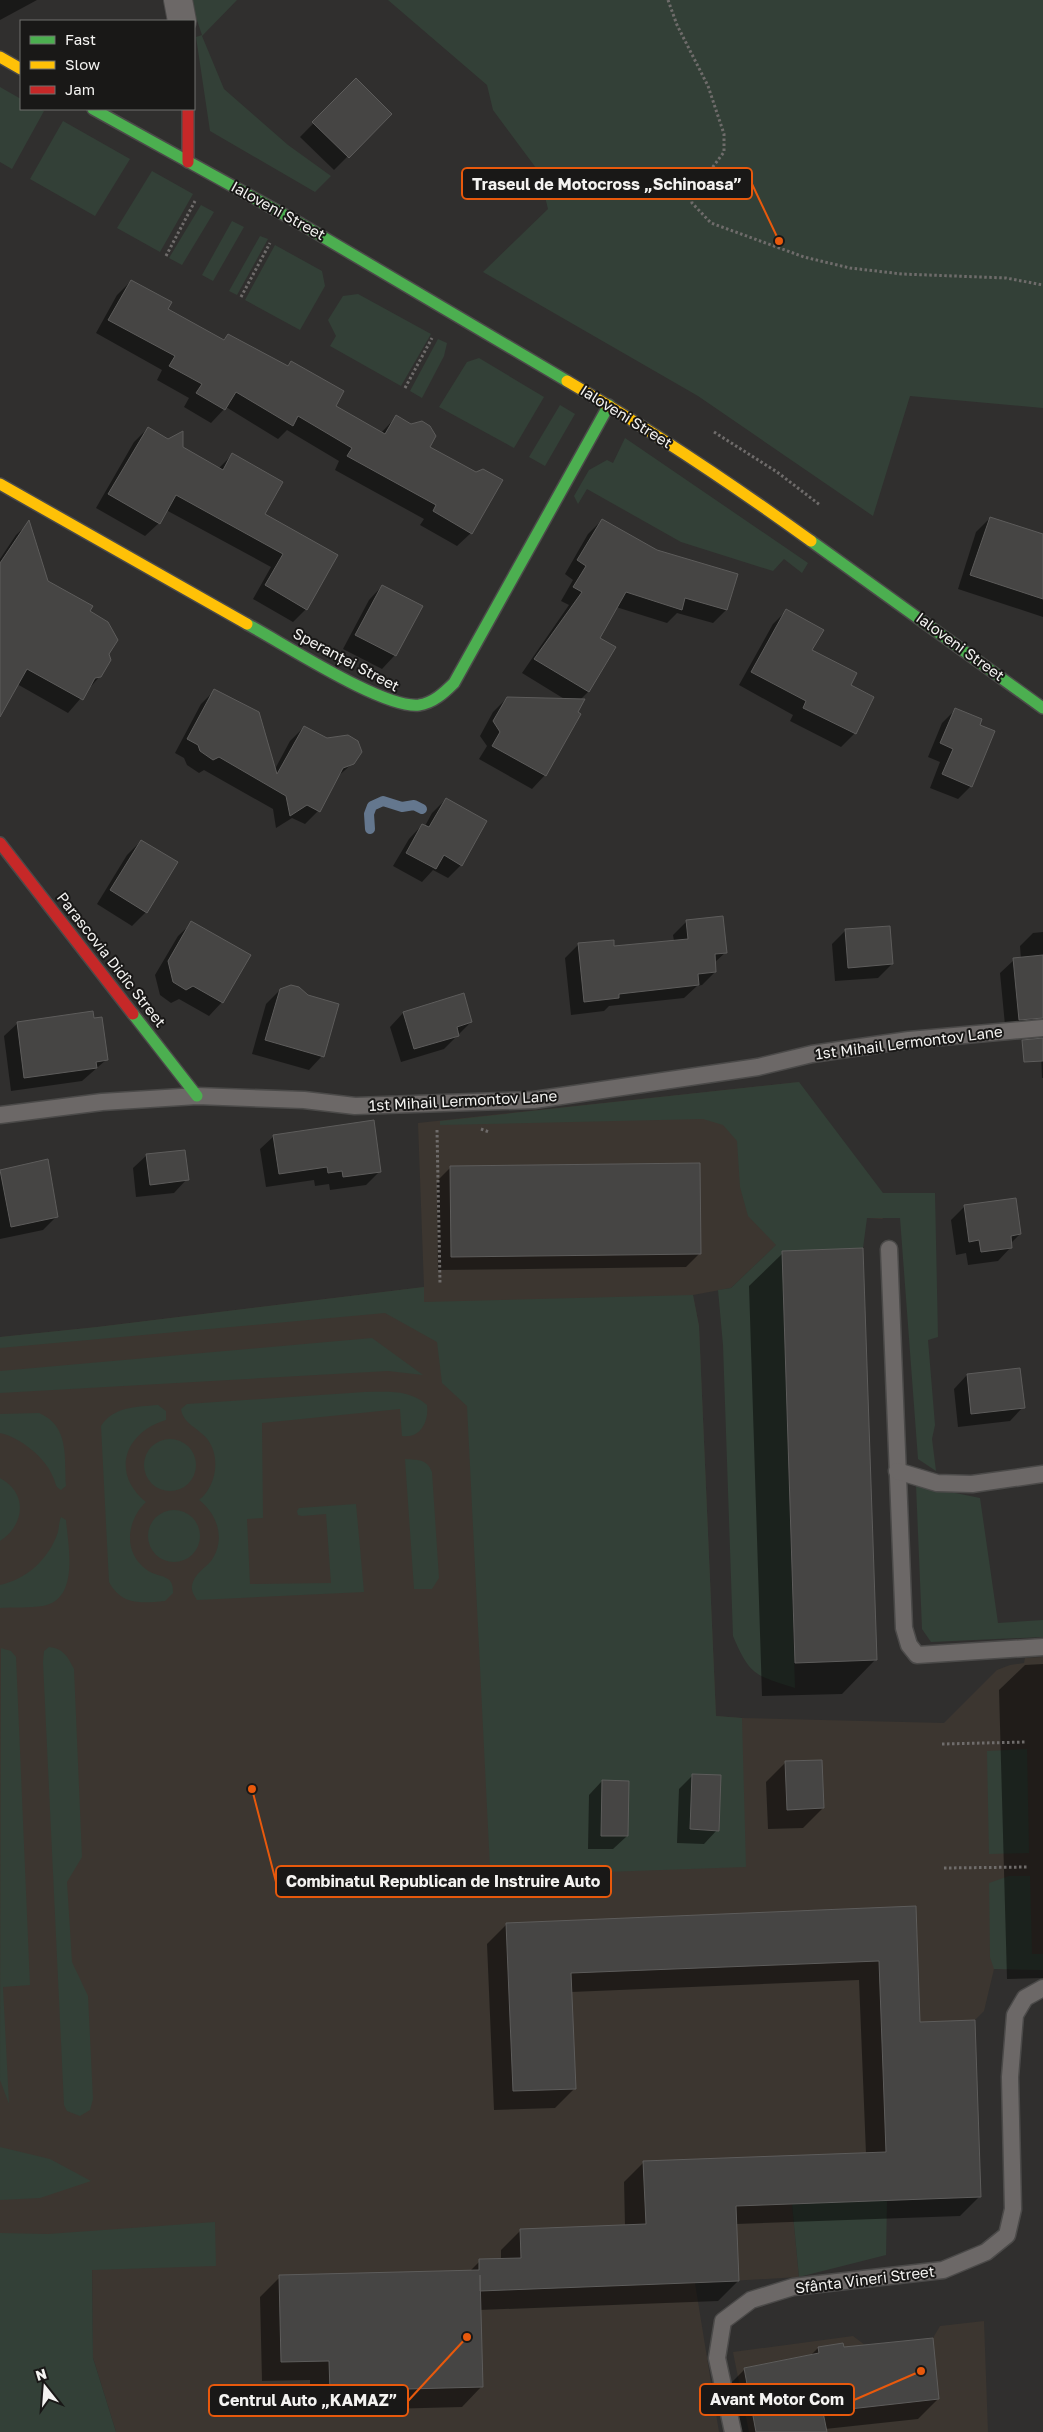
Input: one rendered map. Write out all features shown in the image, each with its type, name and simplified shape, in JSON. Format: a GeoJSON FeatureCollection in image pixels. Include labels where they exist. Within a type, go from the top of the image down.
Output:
{"type":"FeatureCollection","features":[{"type":"Feature","properties":{"kind":"street"},"geometry":{"type":"LineString","coordinates":[[178,0],[182,20]]}},
{"type":"Feature","properties":{"kind":"street"},"geometry":{"type":"LineString","coordinates":[[0,57],[20,68]]}},
{"type":"Feature","properties":{"kind":"street","name":"Ialoveni Street"},"geometry":{"type":"LineString","coordinates":[[95,110],[285,215],[610,406],[744,493],[1043,708]]}},
{"type":"Feature","properties":{"kind":"street"},"geometry":{"type":"LineString","coordinates":[[188,110],[188,162]]}},
{"type":"Feature","properties":{"kind":"street","name":"Speranței Street"},"geometry":{"type":"LineString","coordinates":[[0,484],[360,687],[398,704],[413,706],[429,703],[443,695],[454,682],[610,406]]}},
{"type":"Feature","properties":{"kind":"street","name":"Parascovia Didîc Street"},"geometry":{"type":"LineString","coordinates":[[0,843],[197,1096]]}},
{"type":"Feature","properties":{"kind":"lane","name":"1st Mihail Lermontov Lane"},"geometry":{"type":"LineString","coordinates":[[0,1115],[102,1102],[197,1096],[304,1100],[355,1106],[534,1100],[758,1067],[812,1054],[908,1040],[1043,1028]]}},
{"type":"Feature","properties":{"kind":"lane"},"geometry":{"type":"LineString","coordinates":[[889,1249],[904,1628],[908,1645],[917,1655],[1043,1647]]}},
{"type":"Feature","properties":{"kind":"lane"},"geometry":{"type":"LineString","coordinates":[[897,1471],[937,1483],[972,1484],[1043,1474]]}},
{"type":"Feature","properties":{"kind":"lane","name":"Sfânta Vineri Street"},"geometry":{"type":"LineString","coordinates":[[733,2432],[717,2358],[723,2321],[751,2300],[793,2287],[943,2270],[986,2252],[1007,2235],[1013,2209],[1010,2076],[1015,2015],[1024,1998],[1043,1988]]}},
{"type":"Feature","properties":{"kind":"path"},"geometry":{"type":"LineString","coordinates":[[668,0],[677,25],[708,86],[724,134],[724,152],[712,168],[695,176],[689,185],[692,203],[711,223],[804,257],[850,268],[902,274],[1006,278],[1043,284]]}},
{"type":"Feature","properties":{"kind":"path"},"geometry":{"type":"LineString","coordinates":[[166,256],[210,174]]}},
{"type":"Feature","properties":{"kind":"path"},"geometry":{"type":"LineString","coordinates":[[241,297],[285,215]]}},
{"type":"Feature","properties":{"kind":"path"},"geometry":{"type":"LineString","coordinates":[[405,388],[446,309]]}},
{"type":"Feature","properties":{"kind":"path"},"geometry":{"type":"LineString","coordinates":[[479,1128],[489,1132]]}},
{"type":"Feature","properties":{"kind":"path"},"geometry":{"type":"LineString","coordinates":[[440,1284],[436,1130],[444,1130]]}},
{"type":"Feature","properties":{"kind":"path"},"geometry":{"type":"LineString","coordinates":[[942,1744],[1026,1742]]}},
{"type":"Feature","properties":{"kind":"path"},"geometry":{"type":"LineString","coordinates":[[944,1868],[1029,1867]]}},
{"type":"Feature","properties":{"kind":"shaded area"},"geometry":{"type":"Polygon","coordinates":[[[799,1082],[883,1219],[867,1218],[785,1237],[731,1288],[693,1295],[699,1326],[716,1716],[944,1723],[997,1670],[1010,1665],[1024,1663],[1025,1658],[1043,1657],[1043,1970],[994,1969],[984,2011],[975,2020],[981,2197],[792,2204],[799,2277],[695,2283],[719,2432],[116,2432],[93,2358],[92,2270],[0,2251],[0,1337],[424,1287],[418,1123],[799,1082]]]}},
{"type":"Feature","properties":{"kind":"shaded area"},"geometry":{"type":"Polygon","coordinates":[[[984,2321],[988,2432],[749,2432],[733,2352],[853,2336],[865,2345],[933,2338],[940,2326],[984,2321]]]}},
{"type":"Feature","properties":{"kind":"green space"},"geometry":{"type":"Polygon","coordinates":[[[190,0],[237,0],[202,36],[224,89],[288,145],[331,176],[315,192],[210,131],[196,37],[202,35],[190,0]]]}},
{"type":"Feature","properties":{"kind":"green space"},"geometry":{"type":"Polygon","coordinates":[[[388,0],[1043,0],[1043,408],[910,396],[873,516],[698,396],[483,272],[548,209],[539,172],[493,110],[487,85],[388,0]]]}},
{"type":"Feature","properties":{"kind":"green space"},"geometry":{"type":"Polygon","coordinates":[[[0,87],[20,98],[20,110],[44,111],[12,169],[0,162],[0,87]]]}},
{"type":"Feature","properties":{"kind":"green space"},"geometry":{"type":"Polygon","coordinates":[[[63,121],[130,159],[95,216],[30,179],[63,121]]]}},
{"type":"Feature","properties":{"kind":"green space"},"geometry":{"type":"Polygon","coordinates":[[[152,171],[193,194],[160,252],[117,228],[152,171]]]}},
{"type":"Feature","properties":{"kind":"green space"},"geometry":{"type":"Polygon","coordinates":[[[201,205],[214,212],[182,265],[169,258],[201,205]]]}},
{"type":"Feature","properties":{"kind":"green space"},"geometry":{"type":"Polygon","coordinates":[[[232,221],[244,227],[213,281],[202,275],[232,221]]]}},
{"type":"Feature","properties":{"kind":"green space"},"geometry":{"type":"Polygon","coordinates":[[[260,236],[268,239],[237,295],[229,291],[260,236]]]}},
{"type":"Feature","properties":{"kind":"green space"},"geometry":{"type":"Polygon","coordinates":[[[275,245],[322,271],[325,286],[300,330],[245,300],[275,245]]]}},
{"type":"Feature","properties":{"kind":"green space"},"geometry":{"type":"Polygon","coordinates":[[[358,294],[431,334],[401,386],[330,346],[336,336],[328,320],[343,296],[358,294]]]}},
{"type":"Feature","properties":{"kind":"green space"},"geometry":{"type":"Polygon","coordinates":[[[438,339],[447,343],[444,356],[422,398],[410,391],[438,339]]]}},
{"type":"Feature","properties":{"kind":"green space"},"geometry":{"type":"Polygon","coordinates":[[[479,358],[544,397],[514,448],[439,407],[467,362],[479,358]]]}},
{"type":"Feature","properties":{"kind":"green space"},"geometry":{"type":"Polygon","coordinates":[[[560,405],[575,414],[545,466],[529,457],[560,405]]]}},
{"type":"Feature","properties":{"kind":"green space"},"geometry":{"type":"Polygon","coordinates":[[[625,438],[808,563],[802,573],[784,559],[773,571],[681,542],[587,489],[578,504],[574,496],[589,470],[607,460],[613,463],[625,438]]]}},
{"type":"Feature","properties":{"kind":"green space"},"geometry":{"type":"Polygon","coordinates":[[[799,1082],[883,1193],[935,1193],[938,1337],[928,1340],[935,1425],[932,1439],[936,1471],[918,1459],[900,1218],[867,1218],[863,1248],[782,1252],[795,1688],[755,1672],[744,1659],[733,1636],[723,1345],[718,1290],[731,1288],[776,1245],[748,1216],[740,1187],[737,1141],[723,1125],[703,1119],[440,1125],[440,1121],[799,1082]]]}},
{"type":"Feature","properties":{"kind":"green space"},"geometry":{"type":"Polygon","coordinates":[[[424,1287],[424,1302],[693,1295],[699,1326],[716,1716],[742,1718],[746,1867],[497,1876],[490,1868],[467,1406],[442,1383],[437,1342],[385,1313],[0,1348],[0,1337],[424,1287]]]}},
{"type":"Feature","properties":{"kind":"green space"},"geometry":{"type":"Polygon","coordinates":[[[372,1338],[423,1375],[388,1371],[0,1393],[0,1371],[372,1338]]]}},
{"type":"Feature","properties":{"kind":"green space"},"geometry":{"type":"Polygon","coordinates":[[[365,1392],[398,1392],[413,1396],[427,1405],[425,1423],[419,1432],[414,1435],[402,1436],[400,1409],[262,1423],[263,1518],[247,1519],[250,1584],[331,1583],[326,1514],[302,1516],[298,1515],[297,1511],[299,1508],[356,1504],[364,1592],[197,1600],[192,1591],[194,1579],[211,1561],[218,1545],[218,1528],[215,1520],[206,1506],[199,1500],[213,1480],[215,1463],[212,1447],[208,1440],[188,1422],[181,1409],[187,1404],[365,1392]]]}},
{"type":"Feature","properties":{"kind":"green space"},"geometry":{"type":"Polygon","coordinates":[[[158,1405],[166,1411],[166,1420],[152,1426],[141,1434],[132,1444],[127,1455],[128,1479],[135,1491],[146,1502],[135,1518],[130,1536],[134,1554],[139,1563],[152,1573],[170,1580],[173,1593],[165,1601],[141,1602],[126,1599],[114,1590],[109,1582],[101,1426],[106,1419],[119,1411],[134,1407],[158,1405]]]}},
{"type":"Feature","properties":{"kind":"green space"},"geometry":{"type":"Polygon","coordinates":[[[39,1413],[49,1419],[61,1434],[65,1454],[66,1486],[61,1490],[45,1463],[31,1449],[16,1439],[0,1433],[0,1414],[39,1413]]]}},
{"type":"Feature","properties":{"kind":"green space"},"geometry":{"type":"Polygon","coordinates":[[[170,1439],[180,1441],[188,1447],[194,1455],[196,1465],[194,1475],[188,1483],[180,1489],[170,1491],[160,1489],[152,1483],[146,1475],[144,1465],[146,1455],[152,1447],[160,1441],[170,1439]]]}},
{"type":"Feature","properties":{"kind":"green space"},"geometry":{"type":"Polygon","coordinates":[[[405,1459],[425,1462],[432,1472],[439,1578],[432,1589],[414,1589],[405,1459]]]}},
{"type":"Feature","properties":{"kind":"green space"},"geometry":{"type":"Polygon","coordinates":[[[0,1478],[9,1484],[15,1492],[19,1500],[20,1509],[14,1527],[0,1541],[0,1478]]]}},
{"type":"Feature","properties":{"kind":"green space"},"geometry":{"type":"Polygon","coordinates":[[[916,1485],[980,1498],[998,1623],[1043,1620],[1043,1637],[931,1642],[922,1629],[916,1485]]]}},
{"type":"Feature","properties":{"kind":"green space"},"geometry":{"type":"Polygon","coordinates":[[[174,1510],[184,1512],[192,1518],[198,1526],[200,1536],[198,1546],[192,1554],[184,1560],[174,1562],[164,1560],[156,1554],[150,1546],[148,1536],[150,1526],[156,1518],[164,1512],[174,1510]]]}},
{"type":"Feature","properties":{"kind":"green space"},"geometry":{"type":"Polygon","coordinates":[[[61,1517],[66,1520],[69,1556],[67,1582],[62,1593],[55,1601],[43,1606],[0,1608],[0,1585],[28,1573],[43,1559],[54,1542],[61,1517]]]}},
{"type":"Feature","properties":{"kind":"green space"},"geometry":{"type":"Polygon","coordinates":[[[49,1647],[61,1651],[74,1669],[82,1857],[67,1882],[72,1962],[88,1996],[93,2099],[90,2110],[80,2116],[67,2111],[64,2105],[43,1662],[44,1651],[49,1647]]]}},
{"type":"Feature","properties":{"kind":"green space"},"geometry":{"type":"Polygon","coordinates":[[[1,1648],[11,1651],[16,1657],[30,1985],[3,1987],[9,2104],[0,2080],[1,1648]]]}},
{"type":"Feature","properties":{"kind":"green space"},"geometry":{"type":"Polygon","coordinates":[[[1027,1749],[1029,1853],[989,1854],[987,1751],[1027,1749]]]}},
{"type":"Feature","properties":{"kind":"green space"},"geometry":{"type":"Polygon","coordinates":[[[1009,1876],[1030,1876],[1032,1954],[1043,1954],[1043,1970],[994,1969],[990,1957],[989,1883],[1009,1876]]]}},
{"type":"Feature","properties":{"kind":"green space"},"geometry":{"type":"Polygon","coordinates":[[[0,2147],[50,2159],[91,2181],[40,2198],[0,2200],[0,2147]]]}},
{"type":"Feature","properties":{"kind":"green space"},"geometry":{"type":"Polygon","coordinates":[[[887,2200],[886,2255],[799,2277],[792,2204],[887,2200]]]}},
{"type":"Feature","properties":{"kind":"green space"},"geometry":{"type":"Polygon","coordinates":[[[215,2222],[216,2266],[92,2270],[93,2358],[116,2432],[0,2432],[0,2233],[48,2234],[215,2222]]]}},
{"type":"Feature","properties":{"kind":"building"},"geometry":{"type":"Polygon","coordinates":[[[356,78],[392,114],[349,158],[312,122],[356,78]]]}},
{"type":"Feature","properties":{"kind":"building"},"geometry":{"type":"Polygon","coordinates":[[[131,280],[172,302],[168,309],[224,340],[228,334],[288,366],[291,361],[344,391],[336,406],[385,434],[396,415],[411,424],[422,421],[430,426],[436,436],[430,447],[476,472],[483,469],[503,480],[472,534],[433,511],[436,505],[347,456],[352,448],[298,416],[293,426],[236,392],[225,410],[196,393],[202,384],[169,366],[175,356],[108,320],[131,280]]]}},
{"type":"Feature","properties":{"kind":"building"},"geometry":{"type":"Polygon","coordinates":[[[148,427],[168,439],[183,431],[183,447],[223,470],[232,453],[283,482],[265,514],[338,555],[307,610],[265,585],[283,554],[176,495],[160,524],[108,494],[148,427]]]}},
{"type":"Feature","properties":{"kind":"building"},"geometry":{"type":"Polygon","coordinates":[[[990,517],[1043,534],[1043,599],[970,575],[990,517]]]}},
{"type":"Feature","properties":{"kind":"building"},"geometry":{"type":"Polygon","coordinates":[[[602,519],[657,550],[738,574],[727,610],[685,598],[682,610],[626,592],[600,638],[616,647],[589,692],[534,659],[582,592],[573,587],[586,566],[577,560],[602,519]]]}},
{"type":"Feature","properties":{"kind":"building"},"geometry":{"type":"Polygon","coordinates":[[[29,520],[48,581],[93,606],[90,611],[108,622],[118,640],[109,654],[111,660],[101,677],[95,678],[83,700],[27,669],[0,717],[0,563],[29,520]]]}},
{"type":"Feature","properties":{"kind":"building"},"geometry":{"type":"Polygon","coordinates":[[[382,585],[423,606],[396,656],[355,635],[382,585]]]}},
{"type":"Feature","properties":{"kind":"building"},"geometry":{"type":"Polygon","coordinates":[[[786,609],[824,630],[812,650],[857,673],[851,685],[874,697],[856,734],[803,708],[806,701],[751,672],[786,609]]]}},
{"type":"Feature","properties":{"kind":"building"},"geometry":{"type":"Polygon","coordinates":[[[214,689],[259,712],[277,774],[304,726],[327,738],[348,735],[358,741],[362,752],[354,764],[343,768],[320,812],[307,805],[290,816],[286,796],[219,757],[213,760],[200,751],[198,745],[187,739],[214,689]]]}},
{"type":"Feature","properties":{"kind":"building"},"geometry":{"type":"Polygon","coordinates":[[[507,697],[585,699],[578,712],[581,714],[546,776],[492,746],[500,732],[493,721],[507,697]]]}},
{"type":"Feature","properties":{"kind":"building"},"geometry":{"type":"Polygon","coordinates":[[[955,708],[982,719],[980,725],[995,731],[972,787],[942,774],[953,749],[940,743],[955,708]]]}},
{"type":"Feature","properties":{"kind":"building"},"geometry":{"type":"Polygon","coordinates":[[[446,798],[487,821],[462,866],[444,855],[436,869],[406,853],[422,824],[429,827],[446,798]]]}},
{"type":"Feature","properties":{"kind":"building"},"geometry":{"type":"Polygon","coordinates":[[[141,840],[178,862],[147,913],[110,890],[141,840]]]}},
{"type":"Feature","properties":{"kind":"building"},"geometry":{"type":"Polygon","coordinates":[[[723,916],[727,953],[715,954],[716,972],[698,974],[699,985],[619,994],[619,998],[584,1002],[578,943],[614,940],[614,946],[688,939],[686,920],[723,916]]]}},
{"type":"Feature","properties":{"kind":"building"},"geometry":{"type":"Polygon","coordinates":[[[191,921],[251,955],[223,1003],[193,986],[186,990],[173,982],[168,961],[191,921]]]}},
{"type":"Feature","properties":{"kind":"building"},"geometry":{"type":"Polygon","coordinates":[[[890,926],[893,964],[848,968],[845,929],[890,926]]]}},
{"type":"Feature","properties":{"kind":"building"},"geometry":{"type":"Polygon","coordinates":[[[1043,955],[1043,1018],[1019,1020],[1013,958],[1043,955]]]}},
{"type":"Feature","properties":{"kind":"building"},"geometry":{"type":"Polygon","coordinates":[[[291,985],[299,987],[308,995],[339,1004],[324,1057],[265,1040],[280,989],[291,985]]]}},
{"type":"Feature","properties":{"kind":"building"},"geometry":{"type":"Polygon","coordinates":[[[464,993],[472,1022],[457,1027],[459,1036],[414,1049],[403,1012],[464,993]]]}},
{"type":"Feature","properties":{"kind":"building"},"geometry":{"type":"Polygon","coordinates":[[[93,1011],[94,1018],[102,1017],[108,1060],[96,1062],[97,1068],[24,1078],[17,1022],[93,1011]]]}},
{"type":"Feature","properties":{"kind":"building"},"geometry":{"type":"Polygon","coordinates":[[[1043,1038],[1043,1061],[1024,1062],[1022,1040],[1043,1038]]]}},
{"type":"Feature","properties":{"kind":"building"},"geometry":{"type":"Polygon","coordinates":[[[374,1120],[381,1172],[343,1177],[342,1171],[328,1173],[327,1167],[279,1174],[273,1135],[374,1120]]]}},
{"type":"Feature","properties":{"kind":"building"},"geometry":{"type":"Polygon","coordinates":[[[185,1150],[189,1180],[150,1185],[146,1154],[185,1150]]]}},
{"type":"Feature","properties":{"kind":"building"},"geometry":{"type":"Polygon","coordinates":[[[48,1159],[58,1217],[11,1227],[0,1170],[48,1159]]]}},
{"type":"Feature","properties":{"kind":"building"},"geometry":{"type":"Polygon","coordinates":[[[700,1163],[701,1254],[451,1257],[450,1166],[700,1163]]]}},
{"type":"Feature","properties":{"kind":"building"},"geometry":{"type":"Polygon","coordinates":[[[1016,1198],[1021,1234],[1011,1236],[1012,1248],[981,1252],[979,1240],[969,1242],[964,1205],[1016,1198]]]}},
{"type":"Feature","properties":{"kind":"building"},"geometry":{"type":"Polygon","coordinates":[[[863,1248],[877,1660],[795,1663],[782,1251],[863,1248]]]}},
{"type":"Feature","properties":{"kind":"building"},"geometry":{"type":"Polygon","coordinates":[[[1020,1368],[1025,1408],[971,1414],[967,1374],[1020,1368]]]}},
{"type":"Feature","properties":{"kind":"building"},"geometry":{"type":"Polygon","coordinates":[[[822,1760],[824,1808],[787,1810],[785,1761],[822,1760]]]}},
{"type":"Feature","properties":{"kind":"building"},"geometry":{"type":"Polygon","coordinates":[[[692,1774],[721,1775],[719,1831],[690,1829],[692,1774]]]}},
{"type":"Feature","properties":{"kind":"building"},"geometry":{"type":"Polygon","coordinates":[[[602,1780],[629,1781],[628,1836],[601,1836],[602,1780]]]}},
{"type":"Feature","properties":{"kind":"building"},"geometry":{"type":"Polygon","coordinates":[[[916,1906],[920,2022],[975,2020],[981,2197],[736,2206],[739,2281],[480,2291],[483,2387],[330,2391],[329,2361],[281,2362],[279,2275],[479,2270],[479,2259],[521,2258],[520,2229],[646,2224],[643,2161],[886,2152],[879,1961],[571,1973],[576,2089],[513,2091],[506,1923],[916,1906]]]}},
{"type":"Feature","properties":{"kind":"building"},"geometry":{"type":"Polygon","coordinates":[[[933,2338],[939,2399],[823,2412],[827,2432],[756,2432],[744,2368],[819,2353],[818,2347],[843,2343],[844,2347],[933,2338]]]}},
{"type":"Feature","properties":{"kind":"waterway"},"geometry":{"type":"LineString","coordinates":[[370,829],[369,814],[372,806],[383,801],[402,807],[414,805],[422,809]]}},
{"type":"Feature","properties":{"kind":"traffic: fast"},"geometry":{"type":"LineString","coordinates":[[95,110],[301,224],[567,381]]}},
{"type":"Feature","properties":{"kind":"traffic: fast"},"geometry":{"type":"LineString","coordinates":[[247,624],[333,673],[382,697],[419,705],[434,700],[454,683],[609,405]]}},
{"type":"Feature","properties":{"kind":"traffic: fast"},"geometry":{"type":"LineString","coordinates":[[811,541],[1043,708]]}},
{"type":"Feature","properties":{"kind":"traffic: fast"},"geometry":{"type":"LineString","coordinates":[[133,1014],[197,1096]]}},
{"type":"Feature","properties":{"kind":"traffic: slow"},"geometry":{"type":"LineString","coordinates":[[0,57],[20,68]]}},
{"type":"Feature","properties":{"kind":"traffic: slow"},"geometry":{"type":"LineString","coordinates":[[567,381],[691,458],[811,541]]}},
{"type":"Feature","properties":{"kind":"traffic: slow"},"geometry":{"type":"LineString","coordinates":[[0,484],[247,624]]}},
{"type":"Feature","properties":{"kind":"traffic: jam"},"geometry":{"type":"LineString","coordinates":[[188,110],[188,162]]}},
{"type":"Feature","properties":{"kind":"traffic: jam"},"geometry":{"type":"LineString","coordinates":[[0,843],[133,1014]]}},
{"type":"Feature","properties":{"kind":"place","name":"Traseul de Motocross „Schinoasa”"},"geometry":{"type":"Point","coordinates":[779,241]}},
{"type":"Feature","properties":{"kind":"place","name":"Combinatul Republican de Instruire Auto"},"geometry":{"type":"Point","coordinates":[252,1789]}},
{"type":"Feature","properties":{"kind":"place","name":"Centrul Auto „KAMAZ”"},"geometry":{"type":"Point","coordinates":[467,2337]}},
{"type":"Feature","properties":{"kind":"place","name":"Avant Motor Com"},"geometry":{"type":"Point","coordinates":[921,2371]}}]}
